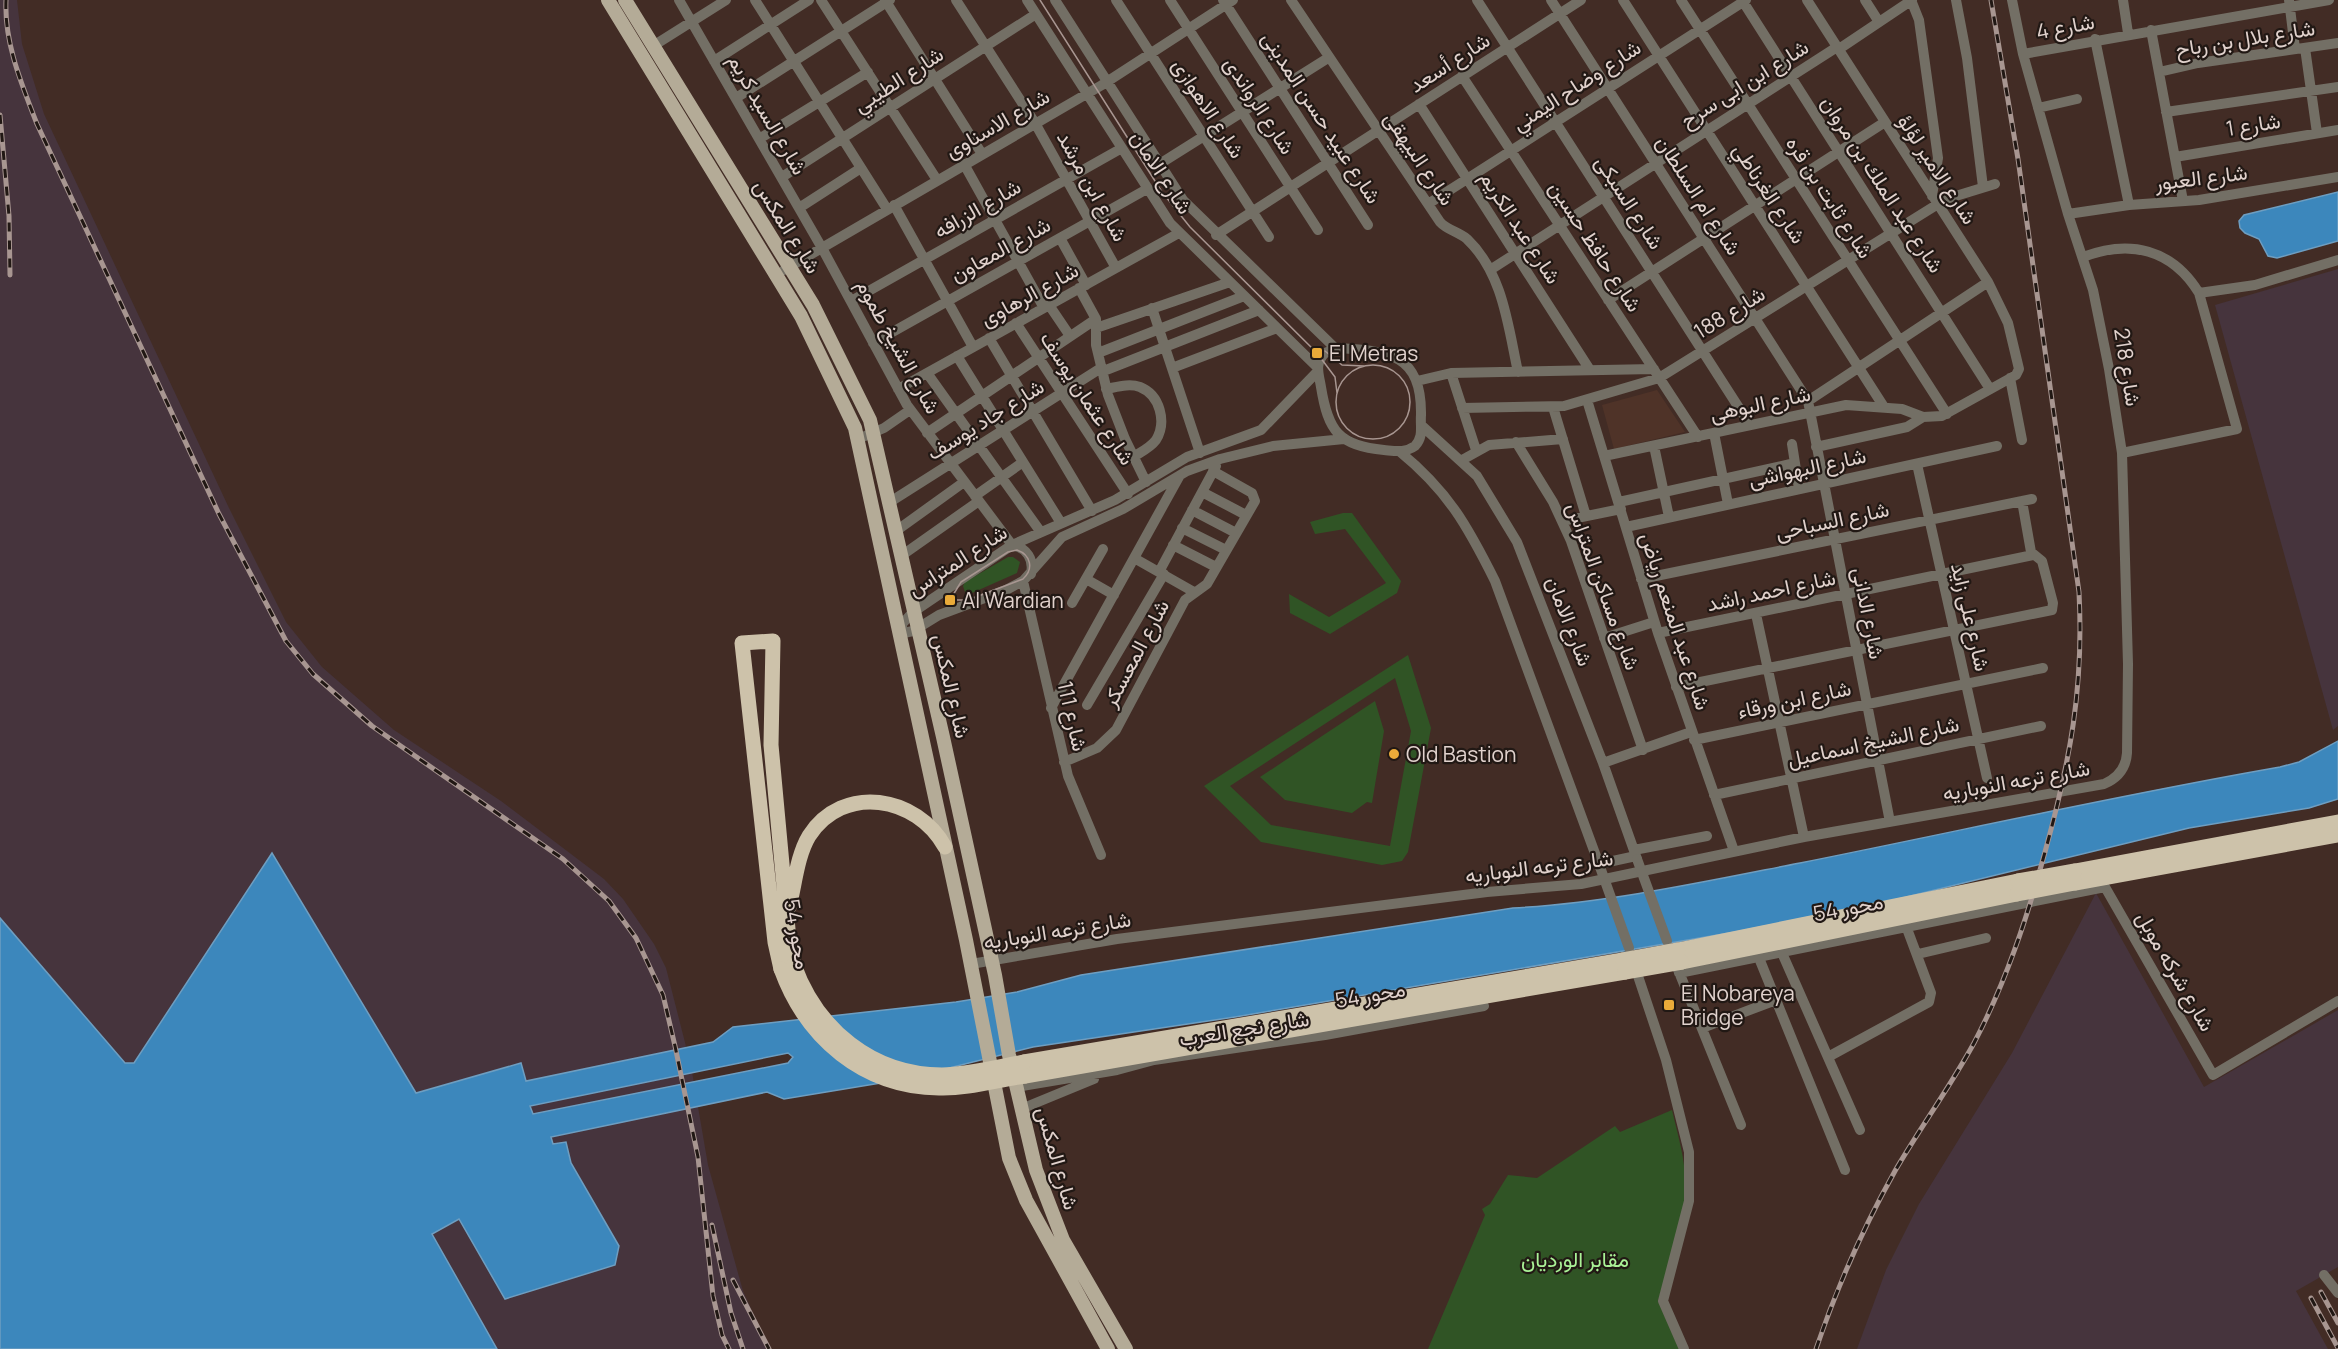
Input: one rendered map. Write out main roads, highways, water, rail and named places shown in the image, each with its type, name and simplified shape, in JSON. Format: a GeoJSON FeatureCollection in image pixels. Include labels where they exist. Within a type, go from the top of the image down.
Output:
{"type":"FeatureCollection","features":[{"type":"Feature","properties":{"kind":"highway","name":"محور 54"},"geometry":{"type":"LineString","coordinates":[[788,967],[771,745],[773,641],[742,643],[775,942],[788,967],[823,1020],[852,1047],[903,1070],[940,1075],[1022,1075],[1626,960],[1676,956],[2338,822]]}},
{"type":"Feature","properties":{"kind":"highway"},"geometry":{"type":"LineString","coordinates":[[786,918],[804,846],[825,819],[844,807],[866,801],[900,806],[928,823],[945,847]]}},
{"type":"Feature","properties":{"kind":"highway","name":"محور 54"},"geometry":{"type":"LineString","coordinates":[[2075,877],[2338,835]]}},
{"type":"Feature","properties":{"kind":"main road","name":"شارع المكس"},"geometry":{"type":"LineString","coordinates":[[608,0],[776,274],[812,337],[850,416],[858,439],[1015,1176],[1108,1349]]}},
{"type":"Feature","properties":{"kind":"main road","name":"شارع المكس"},"geometry":{"type":"LineString","coordinates":[[625,0],[789,267],[824,327],[866,409],[874,433],[943,737],[995,975],[1009,1055],[1022,1075],[1021,1109],[1036,1170],[1054,1222],[1122,1347]]}},
{"type":"Feature","properties":{"kind":"main road"},"geometry":{"type":"LineString","coordinates":[[922,742],[943,737]]}},
{"type":"Feature","properties":{"kind":"water"},"geometry":{"type":"Polygon","coordinates":[[[2338,192],[2338,241],[2277,258],[2268,256],[2259,239],[2245,233],[2240,228],[2239,221],[2244,215],[2338,192]]]}},
{"type":"Feature","properties":{"kind":"water"},"geometry":{"type":"Polygon","coordinates":[[[2338,741],[2338,799],[2309,808],[2189,828],[1894,900],[1735,932],[1235,1017],[1033,1047],[905,1079],[784,1099],[767,1092],[551,1137],[553,1144],[566,1142],[571,1163],[619,1246],[615,1265],[505,1299],[459,1219],[432,1234],[497,1349],[0,1349],[0,918],[125,1063],[134,1063],[272,853],[416,1093],[521,1063],[526,1081],[713,1042],[733,1027],[956,1002],[1017,992],[1081,975],[1513,908],[1585,901],[1657,890],[2299,762],[2338,741]],[[788,1053],[530,1106],[533,1114],[788,1063],[793,1057],[788,1053]]]}},
{"type":"Feature","properties":{"kind":"tram line"},"geometry":{"type":"LineString","coordinates":[[1040,0],[1162,192],[1190,227],[1317,353],[1335,377],[1337,393]]}},
{"type":"Feature","properties":{"kind":"tram line"},"geometry":{"type":"LineString","coordinates":[[1325,351],[1342,365],[1364,366]]}},
{"type":"Feature","properties":{"kind":"tram line"},"geometry":{"type":"LineString","coordinates":[[1373,365],[1387,368],[1399,376],[1407,388],[1410,402],[1407,416],[1399,428],[1387,436],[1373,439],[1359,436],[1347,428],[1339,416],[1336,402],[1339,388],[1347,376],[1359,368],[1373,365]]}},
{"type":"Feature","properties":{"kind":"tram line"},"geometry":{"type":"LineString","coordinates":[[1017,550],[1025,555],[1030,567],[1023,579],[968,600],[950,600],[961,582],[1008,552],[1017,550]]}},
{"type":"Feature","properties":{"kind":"railway"},"geometry":{"type":"LineString","coordinates":[[6,0],[11,48],[37,124],[219,514],[286,641],[313,674],[372,726],[563,859],[609,901],[636,938],[663,995],[675,1046],[698,1157],[713,1296],[722,1335],[729,1349]]}},
{"type":"Feature","properties":{"kind":"railway"},"geometry":{"type":"LineString","coordinates":[[1816,1349],[1842,1280],[1872,1214],[1895,1171],[1974,1043],[2006,973],[2045,852],[2062,786],[2073,724],[2079,660],[2079,592],[2018,159],[1991,0]]}},
{"type":"Feature","properties":{"kind":"railway"},"geometry":{"type":"LineString","coordinates":[[0,115],[9,216],[10,275]]}},
{"type":"Feature","properties":{"kind":"railway"},"geometry":{"type":"LineString","coordinates":[[712,1225],[731,1313],[743,1349]]}},
{"type":"Feature","properties":{"kind":"railway"},"geometry":{"type":"LineString","coordinates":[[733,1280],[769,1349]]}},
{"type":"Feature","properties":{"kind":"railway"},"geometry":{"type":"LineString","coordinates":[[2321,1292],[2338,1323]]}},
{"type":"Feature","properties":{"kind":"railway"},"geometry":{"type":"LineString","coordinates":[[2311,1298],[2338,1348]]}},
{"type":"Feature","properties":{"kind":"place","name":"El Metras"},"geometry":{"type":"Point","coordinates":[1317,353]}},
{"type":"Feature","properties":{"kind":"place","name":"Al Wardian"},"geometry":{"type":"Point","coordinates":[950,600]}},
{"type":"Feature","properties":{"kind":"place","name":"Old Bastion"},"geometry":{"type":"Point","coordinates":[1394,754]}},
{"type":"Feature","properties":{"kind":"place","name":"El Nobareya Bridge"},"geometry":{"type":"Point","coordinates":[1669,1005]}},
{"type":"Feature","properties":{"kind":"park label","name":"مقابر الورديان"},"geometry":{"type":"Point","coordinates":[1575,1259]}}]}
